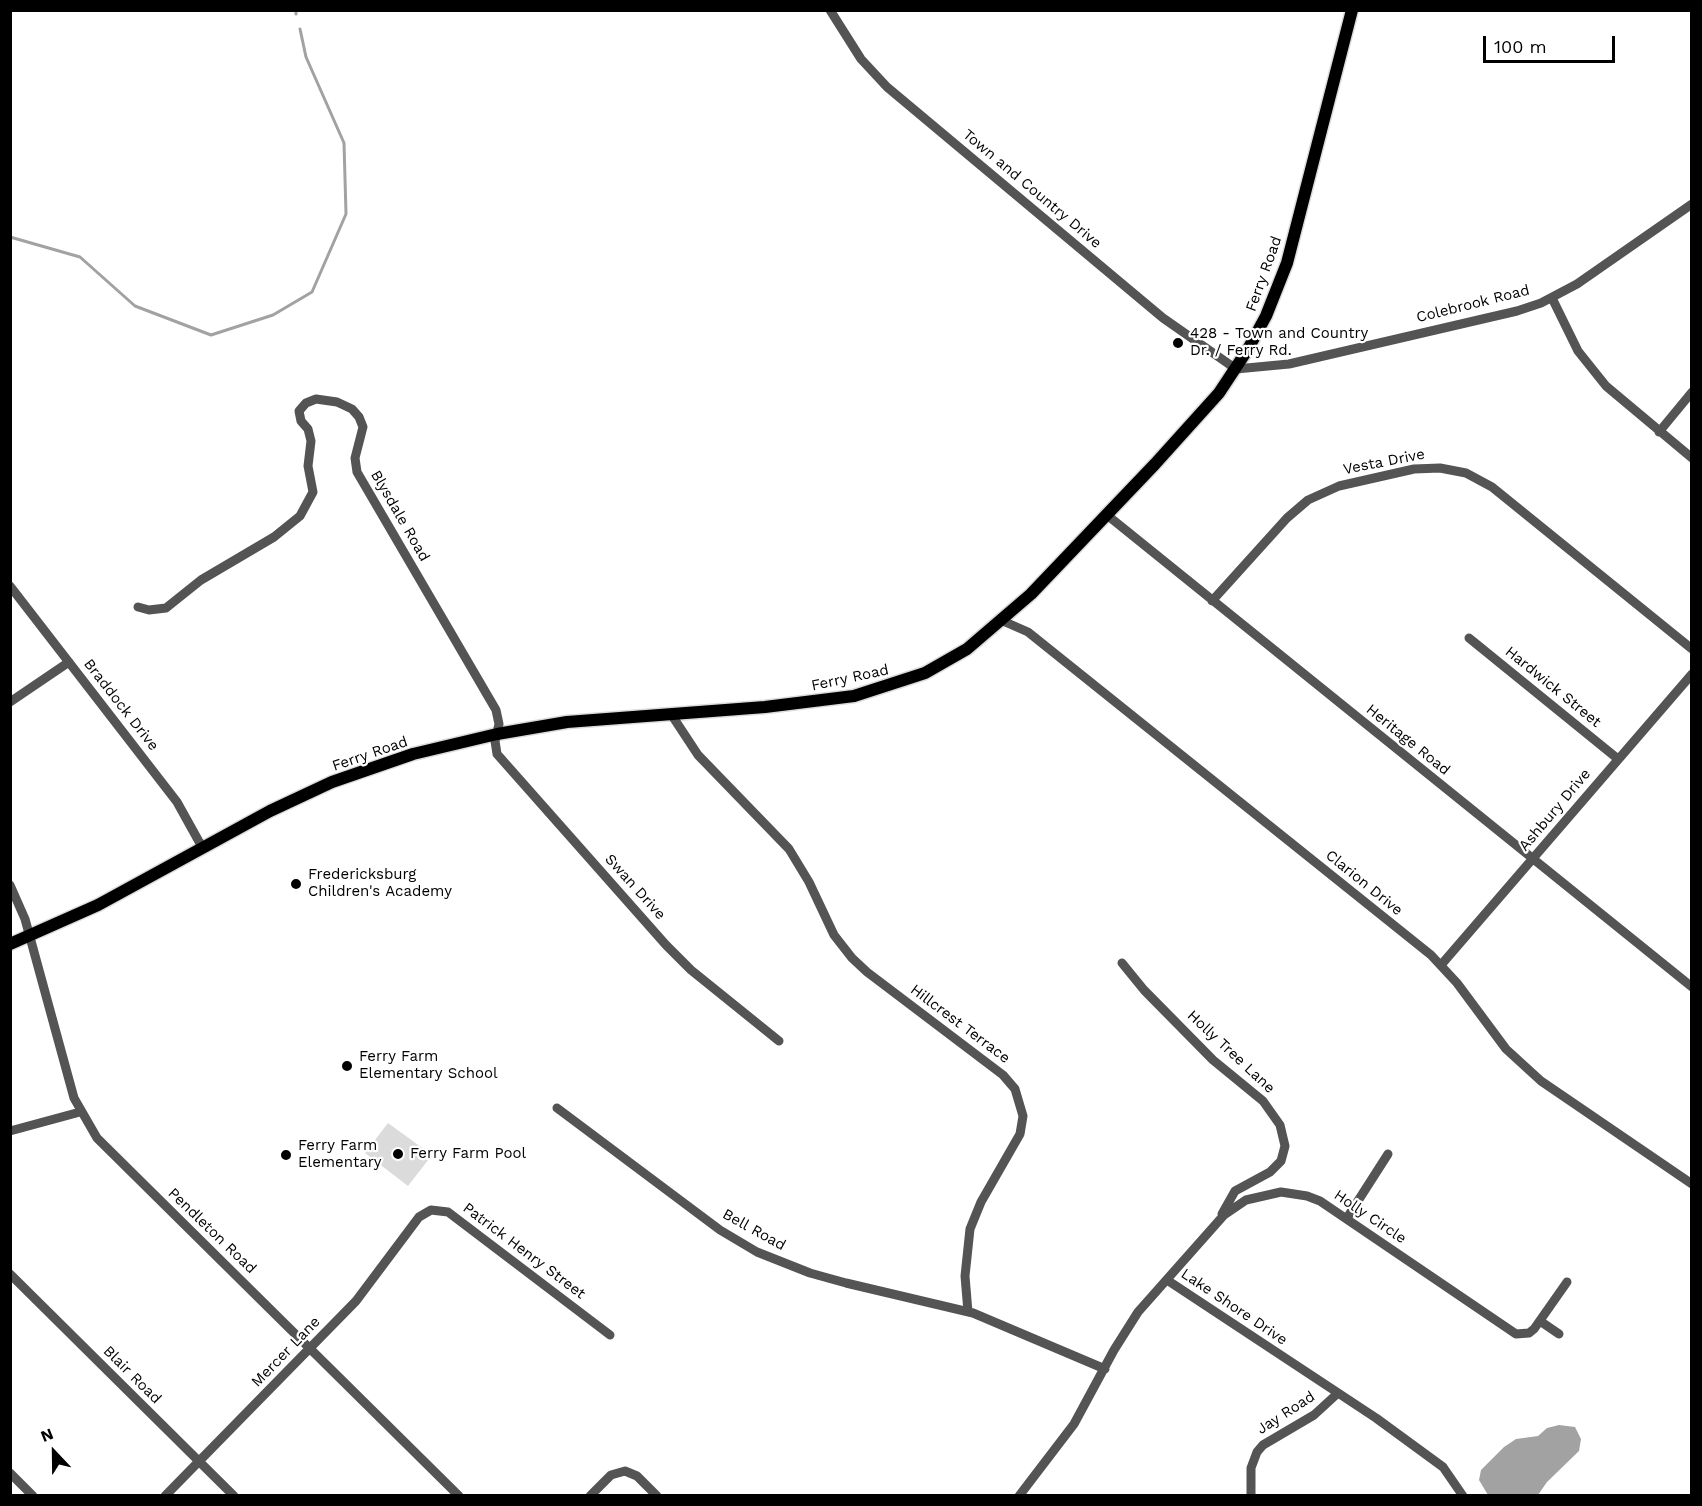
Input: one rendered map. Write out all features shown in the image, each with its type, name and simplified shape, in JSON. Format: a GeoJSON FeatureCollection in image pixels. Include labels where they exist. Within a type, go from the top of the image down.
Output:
{"type":"FeatureCollection","features":[{"type":"Feature","properties":{"kind":"main road","name":"Ferry Road"},"geometry":{"type":"LineString","coordinates":[[10,944],[98,905],[270,810],[332,782],[413,754],[497,734],[567,722],[826,701],[866,694],[899,683],[947,662],[1003,621],[1200,416],[1236,369],[1266,316],[1287,263],[1352,10]]}},
{"type":"Feature","properties":{"kind":"street","name":"Town and Country Drive"},"geometry":{"type":"LineString","coordinates":[[830,10],[861,59],[886,87],[1163,318],[1236,369]]}},
{"type":"Feature","properties":{"kind":"street","name":"Colebrook Road"},"geometry":{"type":"LineString","coordinates":[[1236,369],[1289,364],[1518,311],[1552,298],[1577,284],[1692,204]]}},
{"type":"Feature","properties":{"kind":"street"},"geometry":{"type":"LineString","coordinates":[[1552,298],[1568,335],[1591,369],[1612,392],[1692,458]]}},
{"type":"Feature","properties":{"kind":"street"},"geometry":{"type":"LineString","coordinates":[[1659,432],[1692,392]]}},
{"type":"Feature","properties":{"kind":"street","name":"Blysdale Road"},"geometry":{"type":"LineString","coordinates":[[138,608],[158,610],[172,604],[201,580],[269,540],[300,516],[313,492],[308,466],[311,441],[308,429],[301,421],[299,411],[310,400],[337,402],[352,409],[361,420],[363,435],[355,458],[357,472],[496,710],[497,734]]}},
{"type":"Feature","properties":{"kind":"street","name":"Vesta Drive"},"geometry":{"type":"LineString","coordinates":[[1212,601],[1287,518],[1308,500],[1339,486],[1414,469],[1440,468],[1466,473],[1492,487],[1692,649]]}},
{"type":"Feature","properties":{"kind":"street","name":"Heritage Road"},"geometry":{"type":"LineString","coordinates":[[1107,515],[1692,987]]}},
{"type":"Feature","properties":{"kind":"street","name":"Braddock Drive"},"geometry":{"type":"LineString","coordinates":[[10,586],[177,802],[202,847]]}},
{"type":"Feature","properties":{"kind":"street","name":"Clarion Drive"},"geometry":{"type":"LineString","coordinates":[[1003,621],[1028,632],[1441,965],[1501,1043],[1524,1067],[1568,1101],[1692,1184]]}},
{"type":"Feature","properties":{"kind":"street","name":"Hardwick Street"},"geometry":{"type":"LineString","coordinates":[[1469,638],[1618,759]]}},
{"type":"Feature","properties":{"kind":"street"},"geometry":{"type":"LineString","coordinates":[[10,702],[69,662]]}},
{"type":"Feature","properties":{"kind":"street","name":"Ashbury Drive"},"geometry":{"type":"LineString","coordinates":[[1441,965],[1692,674]]}},
{"type":"Feature","properties":{"kind":"street","name":"Hillcrest Terrace"},"geometry":{"type":"LineString","coordinates":[[671,714],[699,755],[789,849],[809,882],[834,935],[852,958],[867,972],[1003,1075],[1015,1089],[1023,1116],[1020,1134],[981,1202],[970,1230],[965,1276],[968,1312]]}},
{"type":"Feature","properties":{"kind":"street","name":"Swan Drive"},"geometry":{"type":"LineString","coordinates":[[497,734],[495,748],[504,764],[666,945],[691,970],[779,1041]]}},
{"type":"Feature","properties":{"kind":"street","name":"Pendleton Road"},"geometry":{"type":"LineString","coordinates":[[10,885],[25,919],[80,1112],[97,1138],[459,1496]]}},
{"type":"Feature","properties":{"kind":"street","name":"Holly Tree Lane"},"geometry":{"type":"LineString","coordinates":[[1122,963],[1143,990],[1213,1060],[1263,1101],[1280,1125],[1285,1146],[1281,1161],[1270,1172],[1235,1191],[1218,1221]]}},
{"type":"Feature","properties":{"kind":"street","name":"Bell Road"},"geometry":{"type":"LineString","coordinates":[[557,1108],[720,1230],[757,1252],[826,1277],[968,1312]]}},
{"type":"Feature","properties":{"kind":"street"},"geometry":{"type":"LineString","coordinates":[[10,1131],[80,1112]]}},
{"type":"Feature","properties":{"kind":"street"},"geometry":{"type":"LineString","coordinates":[[1347,1218],[1388,1155]]}},
{"type":"Feature","properties":{"kind":"street","name":"Holly Circle"},"geometry":{"type":"LineString","coordinates":[[1167,1280],[1218,1221],[1246,1200],[1281,1192],[1307,1196],[1347,1218],[1510,1332],[1522,1335],[1529,1333],[1540,1321]]}},
{"type":"Feature","properties":{"kind":"street","name":"Patrick Henry Street"},"geometry":{"type":"LineString","coordinates":[[417,1220],[430,1210],[448,1212],[610,1335]]}},
{"type":"Feature","properties":{"kind":"street","name":"Mercer Lane"},"geometry":{"type":"LineString","coordinates":[[165,1496],[310,1349],[381,1272],[417,1220]]}},
{"type":"Feature","properties":{"kind":"street","name":"Blair Road"},"geometry":{"type":"LineString","coordinates":[[11,1276],[234,1496]]}},
{"type":"Feature","properties":{"kind":"street","name":"Lake Shore Drive"},"geometry":{"type":"LineString","coordinates":[[1019,1496],[1074,1424],[1138,1312],[1167,1280],[1338,1393],[1443,1467],[1463,1496]]}},
{"type":"Feature","properties":{"kind":"street"},"geometry":{"type":"LineString","coordinates":[[1559,1334],[1540,1321],[1567,1282]]}},
{"type":"Feature","properties":{"kind":"street"},"geometry":{"type":"LineString","coordinates":[[968,1312],[1105,1369]]}},
{"type":"Feature","properties":{"kind":"street","name":"Jay Road"},"geometry":{"type":"LineString","coordinates":[[1251,1496],[1251,1468],[1257,1452],[1263,1445],[1314,1414],[1338,1393]]}},
{"type":"Feature","properties":{"kind":"street"},"geometry":{"type":"LineString","coordinates":[[590,1496],[610,1475],[625,1471],[637,1476],[657,1496]]}},
{"type":"Feature","properties":{"kind":"street"},"geometry":{"type":"LineString","coordinates":[[10,1473],[33,1496]]}},
{"type":"Feature","properties":{"kind":"shaded area","name":"Ferry Farm Pool"},"geometry":{"type":"Polygon","coordinates":[[[388,1123],[432,1155],[408,1186],[365,1153],[388,1123]]]}},
{"type":"Feature","properties":{"kind":"shaded area"},"geometry":{"type":"Polygon","coordinates":[[[1559,1425],[1575,1427],[1581,1439],[1579,1451],[1547,1482],[1538,1495],[1488,1495],[1479,1480],[1481,1470],[1504,1447],[1516,1439],[1538,1436],[1547,1428],[1559,1425]]]}},
{"type":"Feature","properties":{"kind":"waterway"},"geometry":{"type":"LineString","coordinates":[[10,237],[80,257],[135,306],[211,335],[273,315],[312,292],[346,214],[344,143],[306,57],[300,29]]}},
{"type":"Feature","properties":{"kind":"place","name":"428 - Town and Country Dr. / Ferry Rd."},"geometry":{"type":"Point","coordinates":[1178,343]}},
{"type":"Feature","properties":{"kind":"place","name":"Fredericksburg Children's Academy"},"geometry":{"type":"Point","coordinates":[296,884]}},
{"type":"Feature","properties":{"kind":"place","name":"Ferry Farm Elementary School"},"geometry":{"type":"Point","coordinates":[347,1066]}},
{"type":"Feature","properties":{"kind":"place","name":"Ferry Farm Pool"},"geometry":{"type":"Point","coordinates":[398,1154]}},
{"type":"Feature","properties":{"kind":"place","name":"Ferry Farm Elementary"},"geometry":{"type":"Point","coordinates":[286,1155]}}]}
